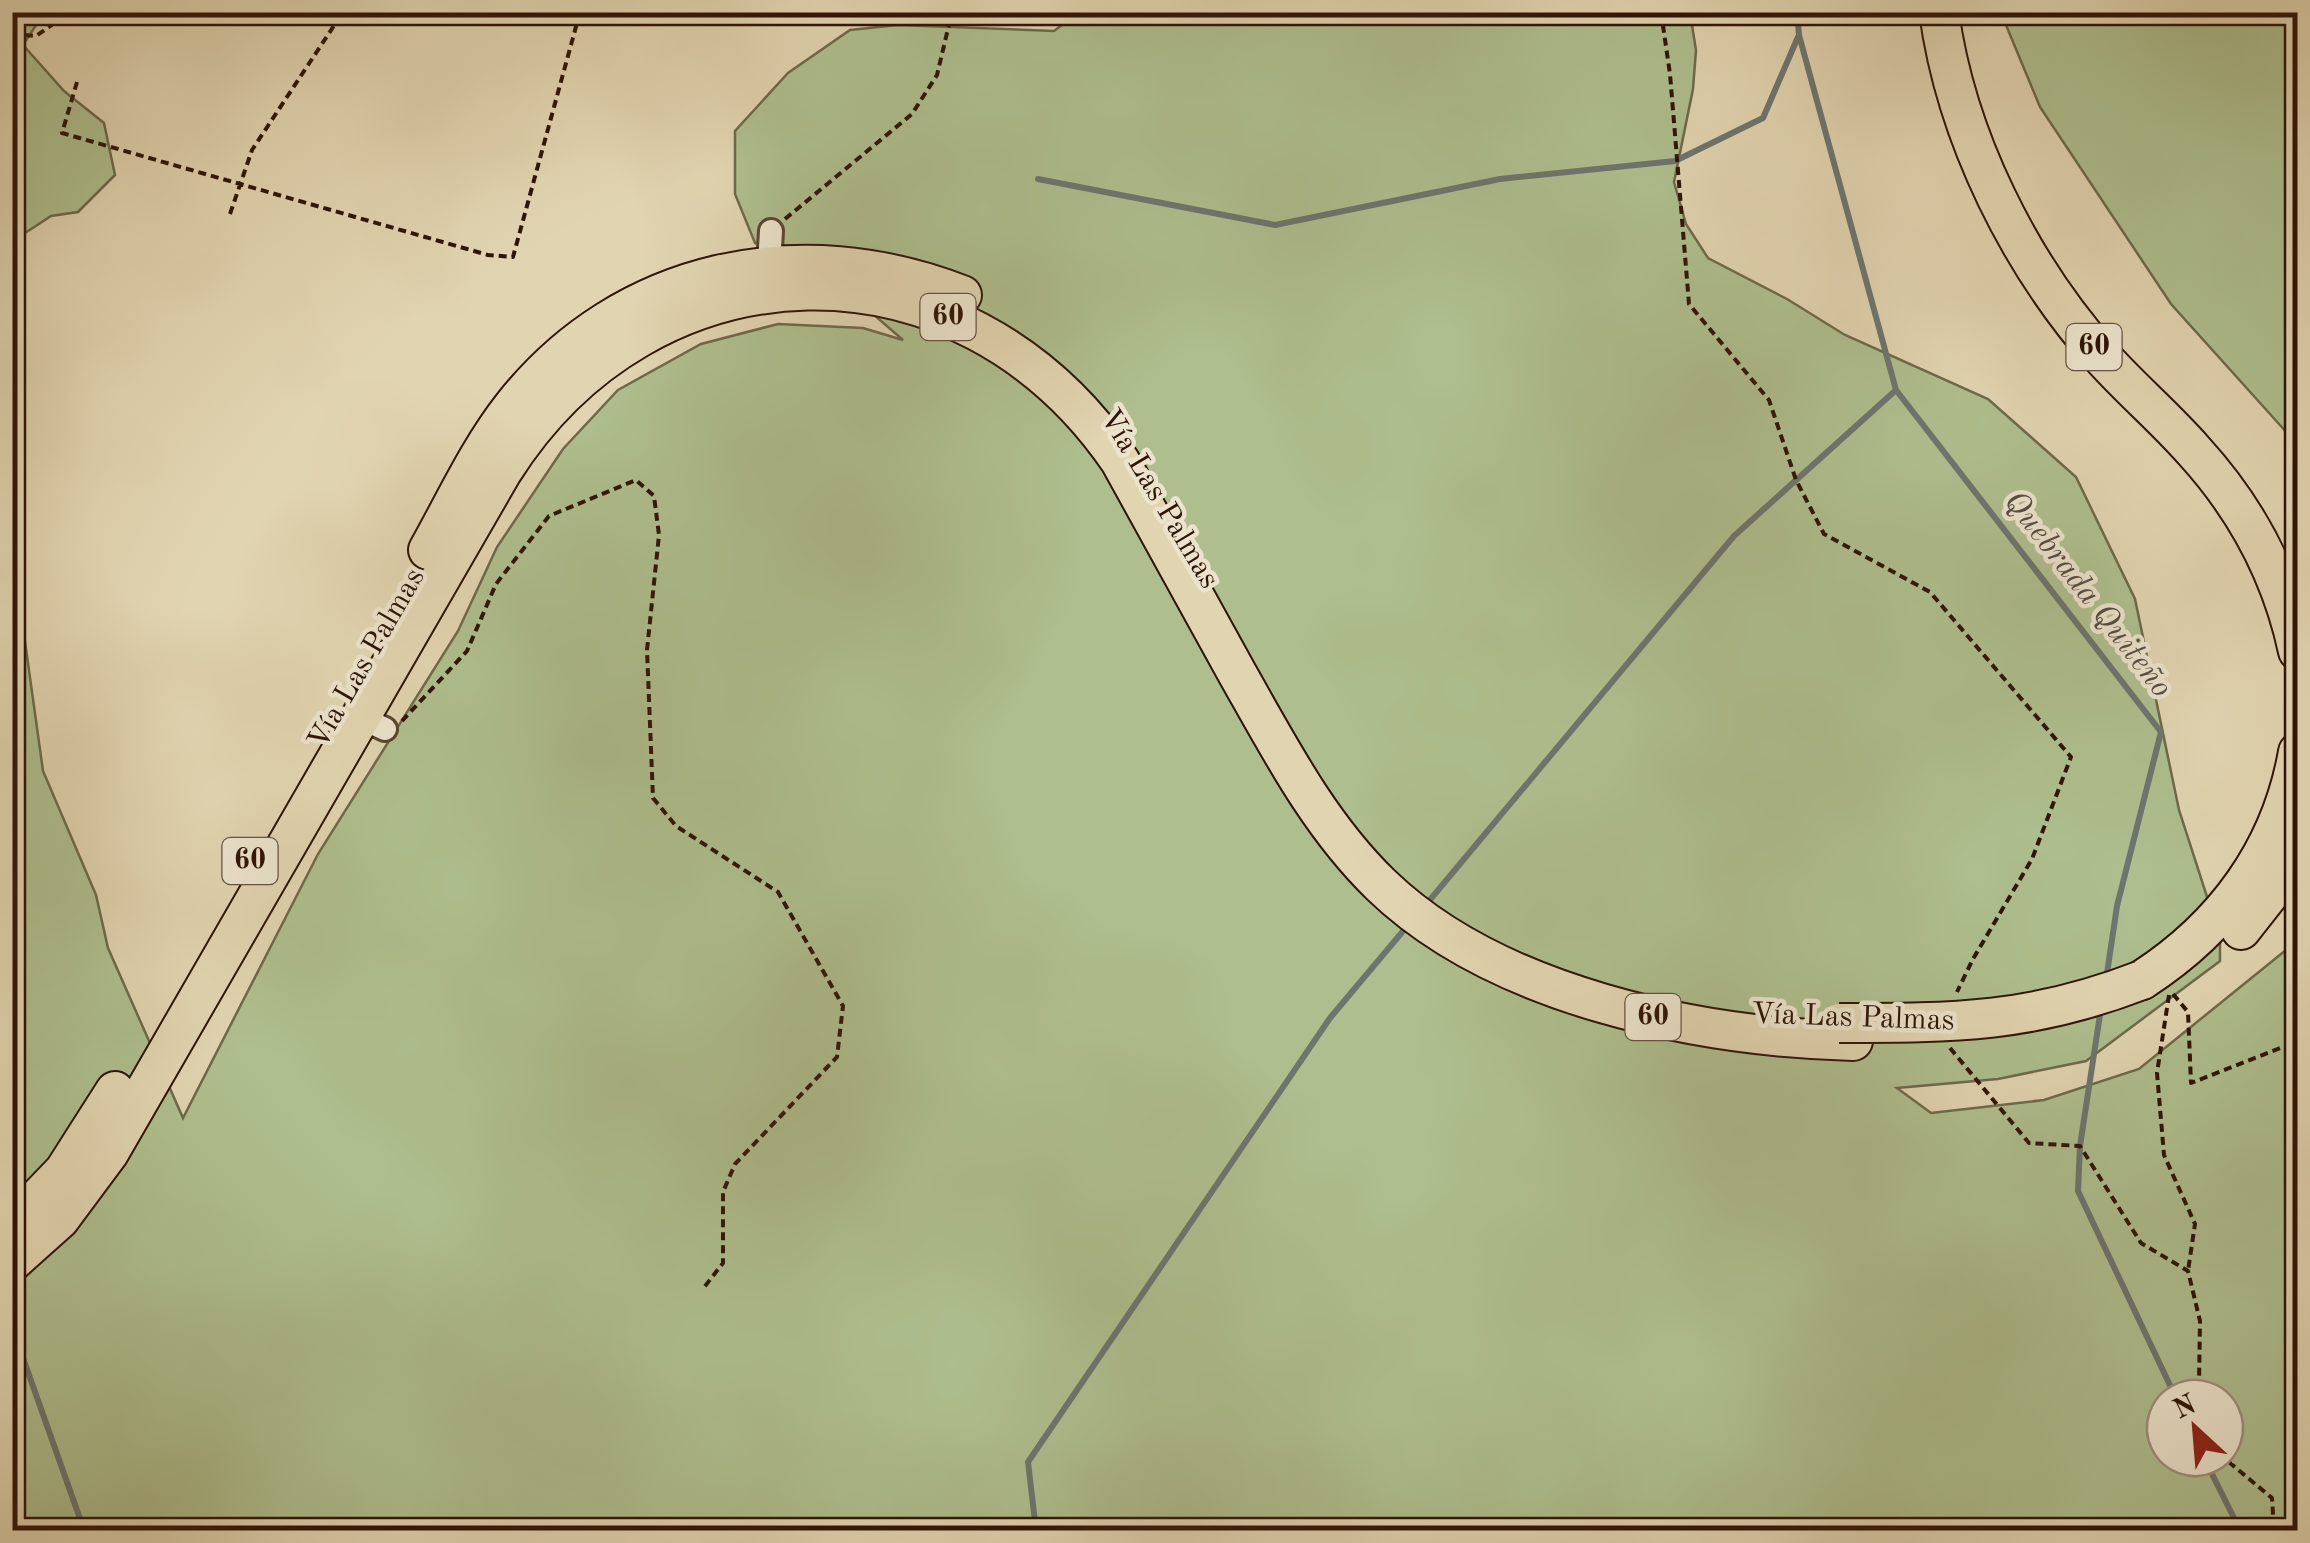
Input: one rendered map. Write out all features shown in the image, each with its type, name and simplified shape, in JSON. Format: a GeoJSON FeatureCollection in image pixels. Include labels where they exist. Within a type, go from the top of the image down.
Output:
{"type":"FeatureCollection","features":[{"type":"Feature","properties":{"kind":"highway","name":"60"},"geometry":{"type":"LineString","coordinates":[[1938,12],[1968,128],[2025,250],[2102,356],[2194,451],[2230,496],[2273,570],[2298,652]]}},
{"type":"Feature","properties":{"kind":"highway","name":"60"},"geometry":{"type":"LineString","coordinates":[[1960,12],[1997,145],[2050,248],[2102,319],[2236,464],[2273,518],[2298,567]]}},
{"type":"Feature","properties":{"kind":"highway","name":"Vía Las Palmas"},"geometry":{"type":"LineString","coordinates":[[12,1262],[60,1219],[477,460],[514,405],[559,357],[613,318],[770,248],[819,263],[868,267],[932,283],[992,310],[1071,369],[1132,446],[1348,812],[1393,863],[1444,906],[1528,951],[1618,986],[1734,1013],[1846,1032]]}},
{"type":"Feature","properties":{"kind":"highway","name":"Vía Las Palmas"},"geometry":{"type":"LineString","coordinates":[[12,1226],[103,1136],[379,725],[520,445],[550,407],[586,373],[654,329],[731,300],[812,291],[893,300],[925,308],[983,332],[1036,367],[1082,410],[1120,461],[1315,805],[1360,862],[1404,906],[1429,924],[1501,963],[1616,1007],[1710,1029],[1773,1037],[1990,1020],[2152,991],[2194,974],[2238,934],[2274,888],[2298,845]]}},
{"type":"Feature","properties":{"kind":"highway","name":"Vía Las Palmas"},"geometry":{"type":"LineString","coordinates":[[2152,991],[2248,879],[2276,828],[2298,752]]}},
{"type":"Feature","properties":{"kind":"path"},"geometry":{"type":"LineString","coordinates":[[12,34],[36,36],[70,12]]}},
{"type":"Feature","properties":{"kind":"path"},"geometry":{"type":"LineString","coordinates":[[230,214],[252,150],[343,12]]}},
{"type":"Feature","properties":{"kind":"path"},"geometry":{"type":"LineString","coordinates":[[77,82],[62,134],[488,255],[513,257],[580,12]]}},
{"type":"Feature","properties":{"kind":"path"},"geometry":{"type":"LineString","coordinates":[[770,248],[912,114],[937,76],[952,12]]}},
{"type":"Feature","properties":{"kind":"path"},"geometry":{"type":"LineString","coordinates":[[1661,12],[1690,304],[1768,400],[1796,480],[1824,534],[1930,592],[2071,757],[2032,859],[1973,959],[1952,1003]]}},
{"type":"Feature","properties":{"kind":"path"},"geometry":{"type":"LineString","coordinates":[[379,725],[412,713],[466,651],[496,584],[549,516],[636,480],[654,496],[659,534],[647,650],[653,798],[676,826],[778,892],[843,1006],[838,1057],[734,1164],[723,1192],[723,1263],[702,1290]]}},
{"type":"Feature","properties":{"kind":"path"},"geometry":{"type":"LineString","coordinates":[[2152,991],[2188,1012],[2191,1083],[2298,1044]]}},
{"type":"Feature","properties":{"kind":"path"},"geometry":{"type":"LineString","coordinates":[[2152,991],[2164,1156],[2194,1224],[2188,1271],[2200,1321],[2198,1378]]}},
{"type":"Feature","properties":{"kind":"path"},"geometry":{"type":"LineString","coordinates":[[1950,1048],[2029,1143],[2080,1146],[2140,1243],[2188,1271]]}},
{"type":"Feature","properties":{"kind":"path"},"geometry":{"type":"LineString","coordinates":[[2245,1475],[2272,1498],[2274,1530]]}},
{"type":"Feature","properties":{"kind":"green space"},"geometry":{"type":"Polygon","coordinates":[[[13,12],[44,13],[23,45],[64,91],[104,123],[115,175],[78,212],[51,216],[13,241],[13,12]]]}},
{"type":"Feature","properties":{"kind":"green space"},"geometry":{"type":"Polygon","coordinates":[[[1078,13],[1690,13],[1696,50],[1693,89],[1674,182],[1686,224],[1708,258],[1845,335],[1988,399],[2076,477],[2135,599],[2179,810],[2220,937],[2220,961],[2086,1061],[1998,1079],[1897,1088],[1931,1113],[2044,1100],[2139,1069],[2297,941],[2297,1530],[13,1530],[12,548],[43,771],[96,895],[108,948],[183,1118],[318,854],[458,631],[497,547],[563,449],[618,390],[701,344],[778,324],[863,328],[903,340],[873,314],[755,243],[735,194],[735,131],[788,73],[850,30],[898,25],[1054,31],[1078,13]]]}},
{"type":"Feature","properties":{"kind":"green space"},"geometry":{"type":"Polygon","coordinates":[[[2001,13],[2297,13],[2297,444],[2171,304],[2040,107],[2001,13]]]}},
{"type":"Feature","properties":{"kind":"waterway","name":"Quebrada Quiteño"},"geometry":{"type":"LineString","coordinates":[[1797,12],[1799,35],[1896,390],[2161,732],[2117,906],[2106,980]]}},
{"type":"Feature","properties":{"kind":"waterway"},"geometry":{"type":"LineString","coordinates":[[1038,179],[1275,225],[1500,179],[1675,161],[1763,118],[1798,37]]}},
{"type":"Feature","properties":{"kind":"waterway"},"geometry":{"type":"LineString","coordinates":[[1424,907],[1734,536],[1896,390]]}},
{"type":"Feature","properties":{"kind":"waterway"},"geometry":{"type":"LineString","coordinates":[[1036,1530],[1028,1462],[1330,1018],[1409,924]]}},
{"type":"Feature","properties":{"kind":"waterway","name":"Quebrada Quiteño"},"geometry":{"type":"LineString","coordinates":[[2101,1008],[2080,1146],[2078,1191],[2167,1378]]}},
{"type":"Feature","properties":{"kind":"waterway"},"geometry":{"type":"LineString","coordinates":[[12,1327],[84,1530]]}},
{"type":"Feature","properties":{"kind":"waterway","name":"Quebrada Quiteño"},"geometry":{"type":"LineString","coordinates":[[2214,1478],[2240,1530]]}}]}
